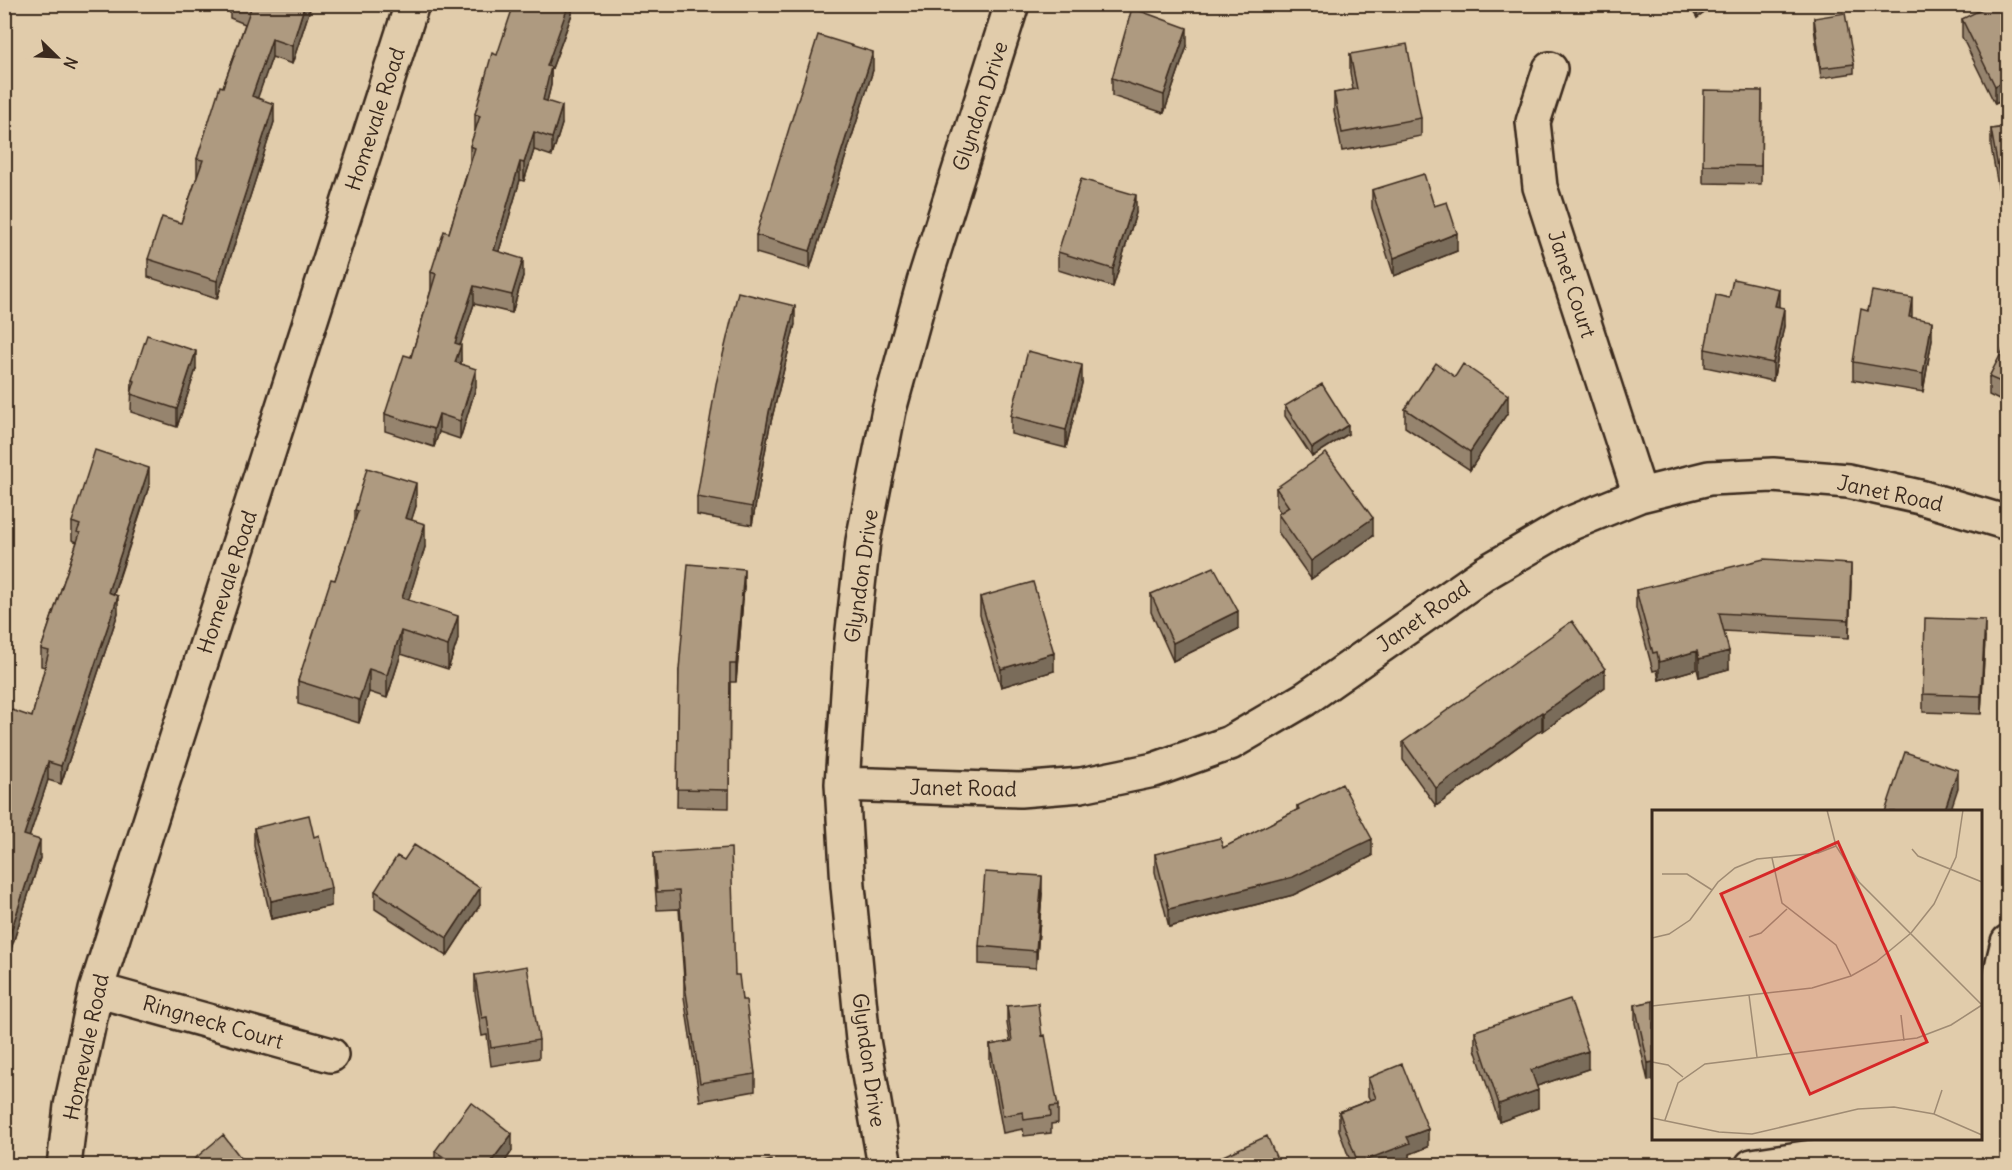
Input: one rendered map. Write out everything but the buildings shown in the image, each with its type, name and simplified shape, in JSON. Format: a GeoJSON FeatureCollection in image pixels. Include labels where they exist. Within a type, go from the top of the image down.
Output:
{"type":"FeatureCollection","features":[{"type":"Feature","properties":{"kind":"street","name":"Homevale Road"},"geometry":{"type":"LineString","coordinates":[[64,1166],[71,1106],[96,990],[412,4]]}},
{"type":"Feature","properties":{"kind":"street","name":"Glyndon Drive"},"geometry":{"type":"LineString","coordinates":[[885,1166],[863,1040],[848,886],[842,784],[850,648],[863,541],[889,410],[924,282],[1012,4]]}},
{"type":"Feature","properties":{"kind":"street","name":"Janet Court"},"geometry":{"type":"LineString","coordinates":[[1551,69],[1533,122],[1540,187],[1640,495]]}},
{"type":"Feature","properties":{"kind":"street","name":"Janet Road"},"geometry":{"type":"LineString","coordinates":[[842,784],[1020,790],[1081,785],[1154,770],[1230,743],[1305,699],[1485,573],[1569,524],[1640,495],[1709,478],[1773,475],[1848,481],[1920,497],[2007,523]]}},
{"type":"Feature","properties":{"kind":"street"},"geometry":{"type":"LineString","coordinates":[[1752,1166],[1845,1152],[1998,1145],[1990,1048],[2001,968],[2007,942]]}},
{"type":"Feature","properties":{"kind":"street","name":"Ringneck Court"},"geometry":{"type":"LineString","coordinates":[[96,990],[331,1055]]}}]}
